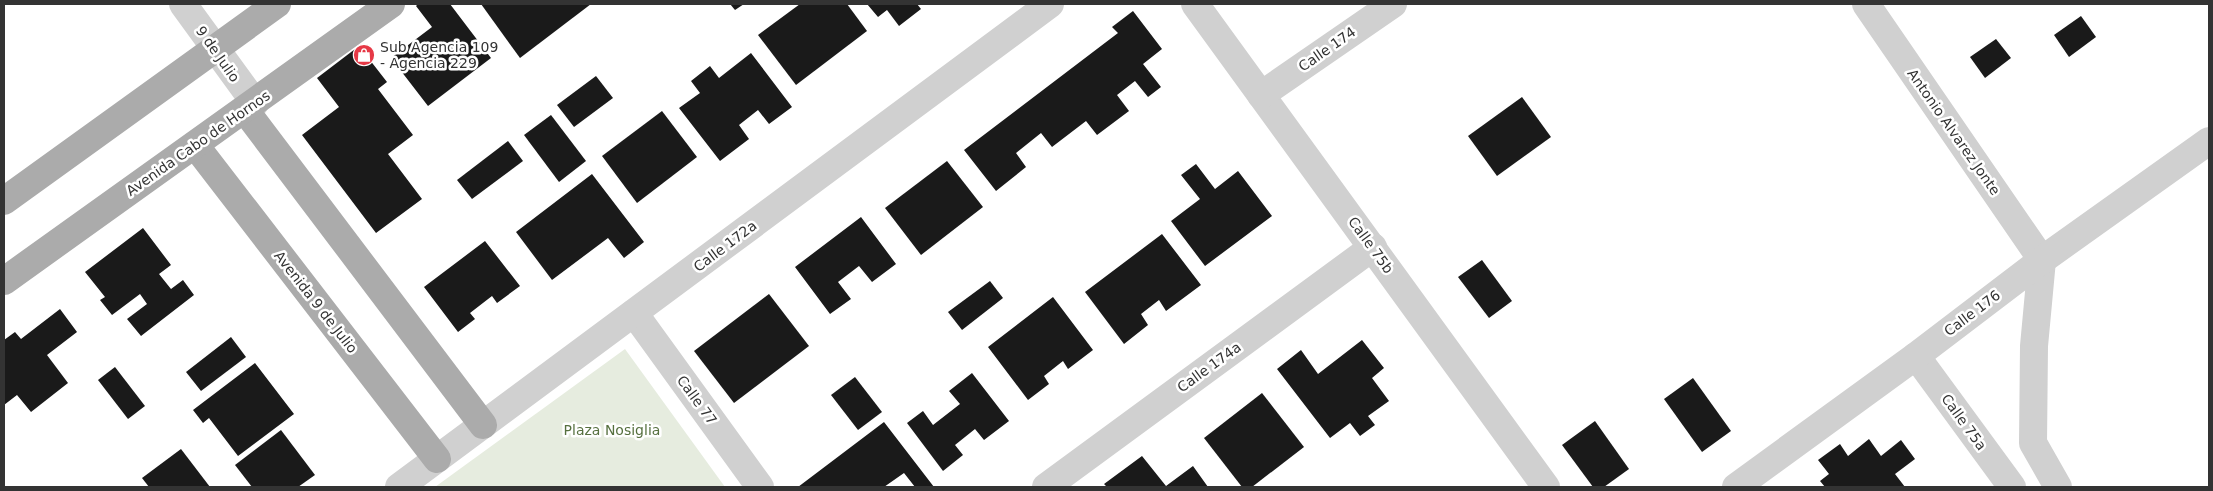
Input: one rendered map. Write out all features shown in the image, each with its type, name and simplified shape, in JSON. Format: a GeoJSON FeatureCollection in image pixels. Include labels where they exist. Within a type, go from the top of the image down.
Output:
{"type":"FeatureCollection","features":[{"type":"Feature","properties":{"kind":"main road"},"geometry":{"type":"LineString","coordinates":[[4,201],[277,4]]}},
{"type":"Feature","properties":{"kind":"main road","name":"Avenida Cabo de Hornos"},"geometry":{"type":"LineString","coordinates":[[4,281],[392,4]]}},
{"type":"Feature","properties":{"kind":"main road"},"geometry":{"type":"LineString","coordinates":[[250,106],[483,425]]}},
{"type":"Feature","properties":{"kind":"main road","name":"Avenida 9 de Julio"},"geometry":{"type":"LineString","coordinates":[[195,145],[437,459]]}},
{"type":"Feature","properties":{"kind":"street","name":"9 de Julio"},"geometry":{"type":"LineString","coordinates":[[183,4],[215,48],[250,106]]}},
{"type":"Feature","properties":{"kind":"street","name":"Calle 172a"},"geometry":{"type":"LineString","coordinates":[[398,487],[1050,4]]}},
{"type":"Feature","properties":{"kind":"street","name":"Calle 75b"},"geometry":{"type":"LineString","coordinates":[[1194,4],[1373,247],[1546,487]]}},
{"type":"Feature","properties":{"kind":"street","name":"Calle 174"},"geometry":{"type":"LineString","coordinates":[[1261,95],[1393,4]]}},
{"type":"Feature","properties":{"kind":"street","name":"Antonio Alvarez Jonte"},"geometry":{"type":"LineString","coordinates":[[1866,4],[2042,260]]}},
{"type":"Feature","properties":{"kind":"street","name":"Calle 176"},"geometry":{"type":"LineString","coordinates":[[1736,487],[1916,356],[2042,260],[2209,141]]}},
{"type":"Feature","properties":{"kind":"street","name":"Calle 174a"},"geometry":{"type":"LineString","coordinates":[[1046,487],[1373,247]]}},
{"type":"Feature","properties":{"kind":"street"},"geometry":{"type":"LineString","coordinates":[[2042,260],[2034,346],[2033,443],[2058,487]]}},
{"type":"Feature","properties":{"kind":"street","name":"Calle 77"},"geometry":{"type":"LineString","coordinates":[[634,313],[760,487]]}},
{"type":"Feature","properties":{"kind":"street","name":"Calle 75a"},"geometry":{"type":"LineString","coordinates":[[1916,356],[2012,487]]}},
{"type":"Feature","properties":{"kind":"green space","name":"Plaza Nosiglia"},"geometry":{"type":"Polygon","coordinates":[[[625,349],[725,487],[435,487],[625,349]]]}},
{"type":"Feature","properties":{"kind":"building"},"geometry":{"type":"Polygon","coordinates":[[[418,4],[450,4],[491,58],[428,106],[391,58],[432,27],[416,6],[418,4]]]}},
{"type":"Feature","properties":{"kind":"building"},"geometry":{"type":"Polygon","coordinates":[[[481,4],[591,4],[520,58],[481,4]]]}},
{"type":"Feature","properties":{"kind":"building"},"geometry":{"type":"Polygon","coordinates":[[[730,4],[744,4],[735,10],[730,4]]]}},
{"type":"Feature","properties":{"kind":"building"},"geometry":{"type":"Polygon","coordinates":[[[800,4],[847,4],[867,31],[796,85],[758,35],[800,4]]]}},
{"type":"Feature","properties":{"kind":"building"},"geometry":{"type":"Polygon","coordinates":[[[867,4],[917,4],[921,9],[899,26],[887,10],[878,17],[867,4]]]}},
{"type":"Feature","properties":{"kind":"building"},"geometry":{"type":"Polygon","coordinates":[[[1133,11],[1162,49],[1143,64],[1161,87],[1148,97],[1135,81],[1117,95],[1129,111],[1097,135],[1086,121],[1052,147],[1041,133],[1016,153],[1026,167],[996,191],[964,150],[1118,33],[1112,27],[1133,11]]]}},
{"type":"Feature","properties":{"kind":"building"},"geometry":{"type":"Polygon","coordinates":[[[2081,16],[2096,37],[2069,57],[2054,35],[2081,16]]]}},
{"type":"Feature","properties":{"kind":"building"},"geometry":{"type":"Polygon","coordinates":[[[1996,39],[2011,58],[1985,78],[1970,57],[1996,39]]]}},
{"type":"Feature","properties":{"kind":"building"},"geometry":{"type":"Polygon","coordinates":[[[359,46],[387,82],[378,89],[413,135],[388,154],[422,199],[376,233],[302,135],[339,107],[317,78],[359,46]]]}},
{"type":"Feature","properties":{"kind":"building"},"geometry":{"type":"Polygon","coordinates":[[[751,53],[792,107],[769,124],[758,110],[739,125],[749,139],[720,161],[679,108],[700,93],[691,81],[710,66],[719,78],[751,53]]]}},
{"type":"Feature","properties":{"kind":"building"},"geometry":{"type":"Polygon","coordinates":[[[596,76],[613,98],[574,127],[557,105],[596,76]]]}},
{"type":"Feature","properties":{"kind":"building"},"geometry":{"type":"Polygon","coordinates":[[[1522,97],[1551,137],[1497,176],[1468,136],[1522,97]]]}},
{"type":"Feature","properties":{"kind":"building"},"geometry":{"type":"Polygon","coordinates":[[[662,111],[697,157],[637,203],[602,156],[662,111]]]}},
{"type":"Feature","properties":{"kind":"building"},"geometry":{"type":"Polygon","coordinates":[[[551,115],[586,161],[559,182],[524,135],[551,115]]]}},
{"type":"Feature","properties":{"kind":"building"},"geometry":{"type":"Polygon","coordinates":[[[508,141],[523,161],[472,199],[457,180],[508,141]]]}},
{"type":"Feature","properties":{"kind":"building"},"geometry":{"type":"Polygon","coordinates":[[[947,161],[983,207],[921,255],[885,208],[947,161]]]}},
{"type":"Feature","properties":{"kind":"building"},"geometry":{"type":"Polygon","coordinates":[[[1196,164],[1215,189],[1238,171],[1272,216],[1205,266],[1171,221],[1200,199],[1181,175],[1196,164]]]}},
{"type":"Feature","properties":{"kind":"building"},"geometry":{"type":"Polygon","coordinates":[[[592,174],[644,242],[624,258],[608,238],[552,280],[516,232],[592,174]]]}},
{"type":"Feature","properties":{"kind":"building"},"geometry":{"type":"Polygon","coordinates":[[[861,217],[896,264],[872,282],[859,266],[838,282],[851,299],[830,314],[795,267],[861,217]]]}},
{"type":"Feature","properties":{"kind":"building"},"geometry":{"type":"Polygon","coordinates":[[[143,228],[171,265],[159,274],[171,289],[183,280],[194,295],[141,336],[127,319],[147,304],[140,294],[112,315],[100,300],[105,297],[85,272],[143,228]]]}},
{"type":"Feature","properties":{"kind":"building"},"geometry":{"type":"Polygon","coordinates":[[[1162,234],[1201,285],[1166,311],[1159,300],[1141,314],[1148,325],[1124,344],[1085,292],[1162,234]]]}},
{"type":"Feature","properties":{"kind":"building"},"geometry":{"type":"Polygon","coordinates":[[[485,241],[520,286],[497,303],[492,296],[470,313],[475,319],[458,332],[424,287],[485,241]]]}},
{"type":"Feature","properties":{"kind":"building"},"geometry":{"type":"Polygon","coordinates":[[[1482,260],[1512,301],[1489,318],[1458,277],[1482,260]]]}},
{"type":"Feature","properties":{"kind":"building"},"geometry":{"type":"Polygon","coordinates":[[[990,281],[1003,298],[962,330],[948,312],[990,281]]]}},
{"type":"Feature","properties":{"kind":"building"},"geometry":{"type":"Polygon","coordinates":[[[769,294],[809,346],[734,403],[694,351],[769,294]]]}},
{"type":"Feature","properties":{"kind":"building"},"geometry":{"type":"Polygon","coordinates":[[[1053,297],[1093,350],[1068,369],[1063,361],[1044,376],[1049,384],[1028,400],[988,347],[1053,297]]]}},
{"type":"Feature","properties":{"kind":"building"},"geometry":{"type":"Polygon","coordinates":[[[60,309],[77,332],[47,355],[68,383],[31,412],[17,395],[4,405],[4,340],[15,332],[21,339],[60,309]]]}},
{"type":"Feature","properties":{"kind":"building"},"geometry":{"type":"Polygon","coordinates":[[[231,337],[246,357],[201,391],[186,372],[231,337]]]}},
{"type":"Feature","properties":{"kind":"building"},"geometry":{"type":"Polygon","coordinates":[[[1362,340],[1384,368],[1372,378],[1389,401],[1368,416],[1375,425],[1360,436],[1350,423],[1330,438],[1277,369],[1301,350],[1318,374],[1362,340]]]}},
{"type":"Feature","properties":{"kind":"building"},"geometry":{"type":"Polygon","coordinates":[[[255,363],[294,414],[238,456],[209,418],[203,423],[193,410],[255,363]]]}},
{"type":"Feature","properties":{"kind":"building"},"geometry":{"type":"Polygon","coordinates":[[[115,367],[145,406],[128,419],[98,380],[115,367]]]}},
{"type":"Feature","properties":{"kind":"building"},"geometry":{"type":"Polygon","coordinates":[[[972,373],[1009,421],[984,440],[975,429],[955,445],[963,455],[943,471],[907,423],[923,411],[933,425],[960,404],[949,391],[972,373]]]}},
{"type":"Feature","properties":{"kind":"building"},"geometry":{"type":"Polygon","coordinates":[[[855,377],[882,412],[858,430],[831,395],[855,377]]]}},
{"type":"Feature","properties":{"kind":"building"},"geometry":{"type":"Polygon","coordinates":[[[1693,378],[1731,431],[1702,452],[1664,399],[1693,378]]]}},
{"type":"Feature","properties":{"kind":"building"},"geometry":{"type":"Polygon","coordinates":[[[1262,393],[1304,447],[1252,487],[1242,487],[1204,438],[1262,393]]]}},
{"type":"Feature","properties":{"kind":"building"},"geometry":{"type":"Polygon","coordinates":[[[1595,421],[1629,469],[1604,487],[1593,487],[1562,445],[1595,421]]]}},
{"type":"Feature","properties":{"kind":"building"},"geometry":{"type":"Polygon","coordinates":[[[884,422],[934,487],[915,487],[904,473],[884,487],[798,487],[884,422]]]}},
{"type":"Feature","properties":{"kind":"building"},"geometry":{"type":"Polygon","coordinates":[[[281,430],[315,475],[298,487],[252,487],[235,465],[281,430]]]}},
{"type":"Feature","properties":{"kind":"building"},"geometry":{"type":"Polygon","coordinates":[[[1869,439],[1881,456],[1901,440],[1915,459],[1895,474],[1905,487],[1825,487],[1820,481],[1829,474],[1818,460],[1840,444],[1848,456],[1869,439]]]}},
{"type":"Feature","properties":{"kind":"building"},"geometry":{"type":"Polygon","coordinates":[[[181,449],[210,487],[149,487],[142,478],[181,449]]]}},
{"type":"Feature","properties":{"kind":"building"},"geometry":{"type":"Polygon","coordinates":[[[1142,456],[1166,486],[1193,466],[1208,487],[1107,487],[1104,484],[1142,456]]]}},
{"type":"Feature","properties":{"kind":"place","name":"Sub Agencia 109 - Agencia 229"},"geometry":{"type":"Point","coordinates":[364,55]}}]}
